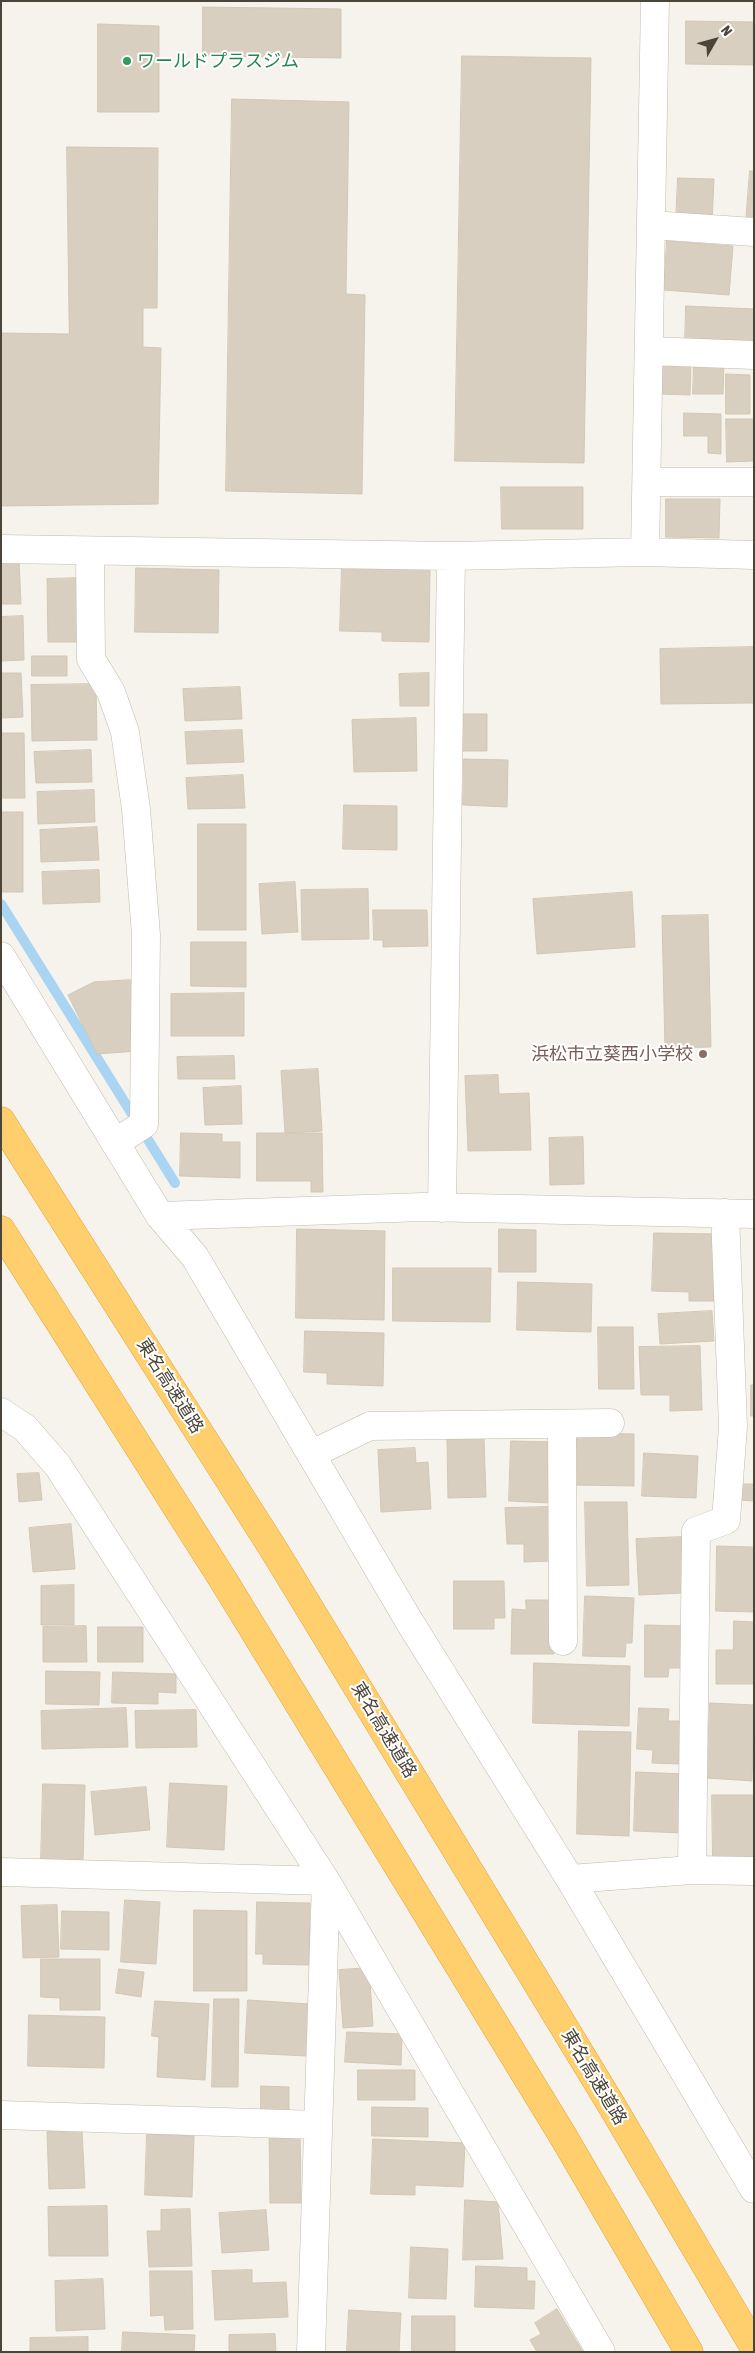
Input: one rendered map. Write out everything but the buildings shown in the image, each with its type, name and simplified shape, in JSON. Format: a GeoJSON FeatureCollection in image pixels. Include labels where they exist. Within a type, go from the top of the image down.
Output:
{"type":"FeatureCollection","features":[{"type":"Feature","properties":{"kind":"highway","name":"東名高速道路"},"geometry":{"type":"LineString","coordinates":[[1,1121],[274,1550],[612,2106],[754,2347]]}},
{"type":"Feature","properties":{"kind":"highway"},"geometry":{"type":"LineString","coordinates":[[1,1230],[236,1600],[563,2136],[689,2352]]}},
{"type":"Feature","properties":{"kind":"street"},"geometry":{"type":"LineString","coordinates":[[646,552],[655,1]]}},
{"type":"Feature","properties":{"kind":"street"},"geometry":{"type":"LineString","coordinates":[[651,225],[754,232]]}},
{"type":"Feature","properties":{"kind":"street"},"geometry":{"type":"LineString","coordinates":[[649,351],[754,355]]}},
{"type":"Feature","properties":{"kind":"street"},"geometry":{"type":"LineString","coordinates":[[647,482],[754,482]]}},
{"type":"Feature","properties":{"kind":"street"},"geometry":{"type":"LineString","coordinates":[[1,550],[451,556],[646,552],[754,555]]}},
{"type":"Feature","properties":{"kind":"street"},"geometry":{"type":"LineString","coordinates":[[90,552],[91,659],[111,692],[125,732],[136,809],[146,935],[129,1134]]}},
{"type":"Feature","properties":{"kind":"street"},"geometry":{"type":"LineString","coordinates":[[442,1208],[451,556]]}},
{"type":"Feature","properties":{"kind":"street"},"geometry":{"type":"LineString","coordinates":[[1,956],[129,1134],[160,1216],[195,1257],[409,1621],[570,1879],[754,2189]]}},
{"type":"Feature","properties":{"kind":"street"},"geometry":{"type":"LineString","coordinates":[[160,1216],[442,1208],[754,1214]]}},
{"type":"Feature","properties":{"kind":"street"},"geometry":{"type":"LineString","coordinates":[[692,1870],[696,1531],[726,1520],[743,1427],[725,1213]]}},
{"type":"Feature","properties":{"kind":"street"},"geometry":{"type":"LineString","coordinates":[[1,1412],[25,1428],[58,1466],[326,1882],[601,2352]]}},
{"type":"Feature","properties":{"kind":"street"},"geometry":{"type":"LineString","coordinates":[[312,1454],[370,1426],[610,1423]]}},
{"type":"Feature","properties":{"kind":"street"},"geometry":{"type":"LineString","coordinates":[[562,1424],[563,1641]]}},
{"type":"Feature","properties":{"kind":"street"},"geometry":{"type":"LineString","coordinates":[[570,1879],[692,1870],[754,1871]]}},
{"type":"Feature","properties":{"kind":"street"},"geometry":{"type":"LineString","coordinates":[[1,1872],[326,1882]]}},
{"type":"Feature","properties":{"kind":"street"},"geometry":{"type":"LineString","coordinates":[[311,2352],[326,1882]]}},
{"type":"Feature","properties":{"kind":"street"},"geometry":{"type":"LineString","coordinates":[[1,2115],[317,2126]]}},
{"type":"Feature","properties":{"kind":"waterway"},"geometry":{"type":"LineString","coordinates":[[1,904],[175,1183]]}},
{"type":"Feature","properties":{"kind":"place","name":"ワールドプラスジム"},"geometry":{"type":"Point","coordinates":[127,61]}},
{"type":"Feature","properties":{"kind":"place","name":"浜松市立葵西小学校"},"geometry":{"type":"Point","coordinates":[703,1054]}}]}
